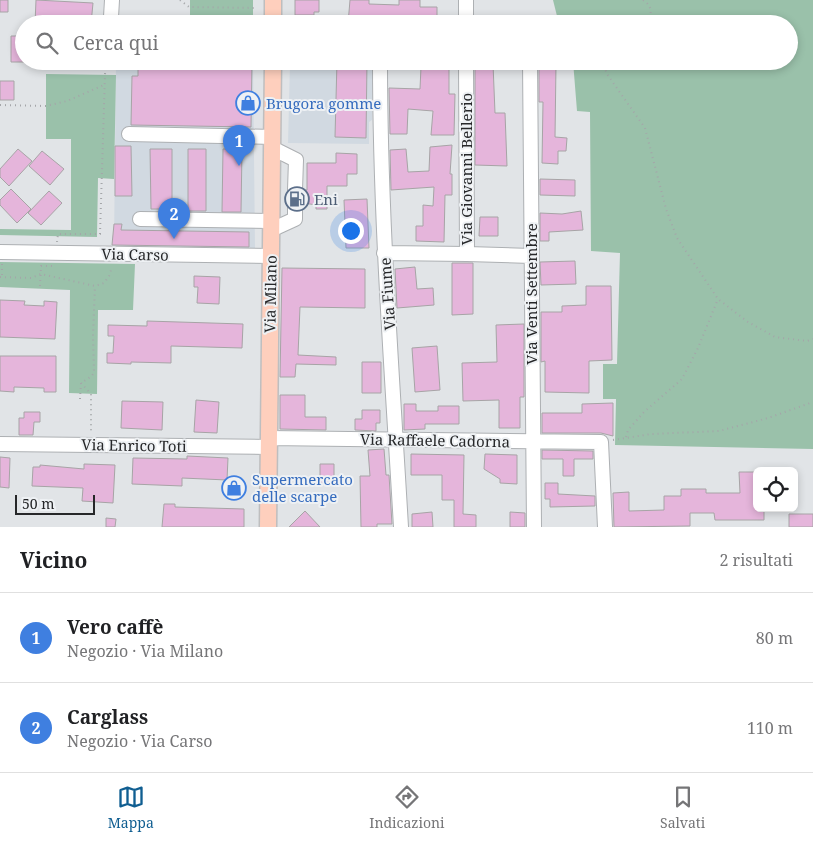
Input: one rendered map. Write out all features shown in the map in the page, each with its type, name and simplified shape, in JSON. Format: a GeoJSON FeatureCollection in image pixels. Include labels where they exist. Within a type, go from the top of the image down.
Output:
{"type":"FeatureCollection","features":[{"type":"Feature","properties":{"kind":"main road"},"geometry":{"type":"LineString","coordinates":[[273,0],[273,15]]}},
{"type":"Feature","properties":{"kind":"main road","name":"Via Milano"},"geometry":{"type":"LineString","coordinates":[[268,527],[273,70]]}},
{"type":"Feature","properties":{"kind":"street"},"geometry":{"type":"LineString","coordinates":[[111,15],[112,0]]}},
{"type":"Feature","properties":{"kind":"street"},"geometry":{"type":"LineString","coordinates":[[466,0],[466,15]]}},
{"type":"Feature","properties":{"kind":"street","name":"Via Fiume"},"geometry":{"type":"LineString","coordinates":[[380,70],[380,142],[384,253],[401,527]]}},
{"type":"Feature","properties":{"kind":"street","name":"Via Giovanni Bellerio"},"geometry":{"type":"LineString","coordinates":[[384,253],[467,254],[466,70]]}},
{"type":"Feature","properties":{"kind":"street","name":"Via Venti Settembre"},"geometry":{"type":"LineString","coordinates":[[530,70],[534,527]]}},
{"type":"Feature","properties":{"kind":"street"},"geometry":{"type":"LineString","coordinates":[[129,134],[272,142],[296,160],[295,219],[271,226],[140,219]]}},
{"type":"Feature","properties":{"kind":"street","name":"Via Carso"},"geometry":{"type":"LineString","coordinates":[[0,252],[271,256]]}},
{"type":"Feature","properties":{"kind":"street"},"geometry":{"type":"LineString","coordinates":[[467,254],[531,256]]}},
{"type":"Feature","properties":{"kind":"street","name":"Via Raffaele Cadorna"},"geometry":{"type":"LineString","coordinates":[[268,442],[396,439],[601,442]]}},
{"type":"Feature","properties":{"kind":"street","name":"Via Enrico Toti"},"geometry":{"type":"LineString","coordinates":[[0,444],[91,445],[268,442]]}},
{"type":"Feature","properties":{"kind":"street"},"geometry":{"type":"LineString","coordinates":[[601,442],[606,527]]}},
{"type":"Feature","properties":{"kind":"path"},"geometry":{"type":"LineString","coordinates":[[180,0],[189,7],[256,8]]}},
{"type":"Feature","properties":{"kind":"path"},"geometry":{"type":"LineString","coordinates":[[643,0],[648,3],[651,15]]}},
{"type":"Feature","properties":{"kind":"path"},"geometry":{"type":"LineString","coordinates":[[40,286],[42,266],[57,266],[58,234],[100,234],[106,70]]}},
{"type":"Feature","properties":{"kind":"path"},"geometry":{"type":"LineString","coordinates":[[605,70],[645,128],[666,210],[677,238],[718,299],[748,322],[775,336],[807,341],[813,339]]}},
{"type":"Feature","properties":{"kind":"path"},"geometry":{"type":"LineString","coordinates":[[0,106],[46,106],[105,85]]}},
{"type":"Feature","properties":{"kind":"path"},"geometry":{"type":"LineString","coordinates":[[0,277],[31,278],[41,274],[95,286],[104,283],[110,276],[113,253]]}},
{"type":"Feature","properties":{"kind":"path"},"geometry":{"type":"LineString","coordinates":[[81,383],[92,376],[94,372],[95,286]]}},
{"type":"Feature","properties":{"kind":"path"},"geometry":{"type":"LineString","coordinates":[[625,438],[628,430],[644,412],[682,379],[698,348],[718,299]]}},
{"type":"Feature","properties":{"kind":"path"},"geometry":{"type":"LineString","coordinates":[[80,399],[81,383]]}},
{"type":"Feature","properties":{"kind":"path"},"geometry":{"type":"LineString","coordinates":[[81,383],[91,394],[91,445]]}},
{"type":"Feature","properties":{"kind":"path"},"geometry":{"type":"LineString","coordinates":[[601,442],[651,434],[719,431],[768,418],[813,402]]}},
{"type":"Feature","properties":{"kind":"shaded area"},"geometry":{"type":"Polygon","coordinates":[[[116,70],[253,70],[255,249],[114,245],[116,70]]]}},
{"type":"Feature","properties":{"kind":"shaded area"},"geometry":{"type":"Polygon","coordinates":[[[290,70],[372,70],[372,120],[369,122],[369,144],[288,143],[290,70]]]}},
{"type":"Feature","properties":{"kind":"green space"},"geometry":{"type":"Polygon","coordinates":[[[190,0],[253,0],[253,15],[190,15],[190,0]]]}},
{"type":"Feature","properties":{"kind":"green space"},"geometry":{"type":"Polygon","coordinates":[[[553,0],[813,0],[813,449],[615,445],[616,399],[603,399],[603,364],[617,364],[620,253],[591,251],[590,112],[577,111],[574,70],[798,70],[798,15],[557,15],[553,0]]]}},
{"type":"Feature","properties":{"kind":"green space"},"geometry":{"type":"Polygon","coordinates":[[[46,74],[116,75],[114,179],[98,178],[97,237],[0,235],[0,229],[71,230],[71,139],[46,139],[46,74]]]}},
{"type":"Feature","properties":{"kind":"green space"},"geometry":{"type":"Polygon","coordinates":[[[0,262],[135,264],[133,310],[98,310],[97,394],[69,393],[70,290],[0,287],[0,262]]]}},
{"type":"Feature","properties":{"kind":"building"},"geometry":{"type":"Polygon","coordinates":[[[0,0],[8,0],[8,12],[0,12],[0,0]]]}},
{"type":"Feature","properties":{"kind":"building"},"geometry":{"type":"Polygon","coordinates":[[[36,0],[93,3],[92,15],[35,15],[36,0]]]}},
{"type":"Feature","properties":{"kind":"building"},"geometry":{"type":"Polygon","coordinates":[[[295,0],[319,0],[319,12],[314,12],[314,15],[295,15],[295,0]]]}},
{"type":"Feature","properties":{"kind":"building"},"geometry":{"type":"Polygon","coordinates":[[[350,0],[369,0],[369,4],[399,5],[399,0],[420,0],[420,7],[437,7],[437,15],[349,15],[350,0]]]}},
{"type":"Feature","properties":{"kind":"building"},"geometry":{"type":"Polygon","coordinates":[[[11,36],[15,36],[15,62],[11,62],[11,36]]]}},
{"type":"Feature","properties":{"kind":"building"},"geometry":{"type":"Polygon","coordinates":[[[138,70],[252,70],[251,127],[131,125],[132,76],[138,76],[138,70]]]}},
{"type":"Feature","properties":{"kind":"building"},"geometry":{"type":"Polygon","coordinates":[[[337,70],[367,70],[366,138],[335,137],[337,70]]]}},
{"type":"Feature","properties":{"kind":"building"},"geometry":{"type":"Polygon","coordinates":[[[421,70],[449,70],[449,94],[455,94],[454,135],[431,135],[433,111],[408,109],[407,134],[390,134],[389,88],[420,89],[421,70]]]}},
{"type":"Feature","properties":{"kind":"building"},"geometry":{"type":"Polygon","coordinates":[[[475,70],[493,70],[495,113],[505,113],[507,166],[475,165],[475,70]]]}},
{"type":"Feature","properties":{"kind":"building"},"geometry":{"type":"Polygon","coordinates":[[[539,70],[556,70],[555,137],[567,138],[566,151],[558,151],[558,164],[542,163],[543,102],[539,102],[539,70]]]}},
{"type":"Feature","properties":{"kind":"building"},"geometry":{"type":"Polygon","coordinates":[[[0,81],[14,81],[14,100],[0,100],[0,81]]]}},
{"type":"Feature","properties":{"kind":"building"},"geometry":{"type":"Polygon","coordinates":[[[452,145],[450,174],[452,174],[452,195],[445,195],[444,242],[416,241],[416,226],[423,226],[423,205],[433,206],[434,187],[391,190],[390,150],[406,149],[408,172],[429,171],[430,147],[452,145]]]}},
{"type":"Feature","properties":{"kind":"building"},"geometry":{"type":"Polygon","coordinates":[[[115,146],[131,146],[132,196],[115,196],[115,146]]]}},
{"type":"Feature","properties":{"kind":"building"},"geometry":{"type":"Polygon","coordinates":[[[18,149],[32,161],[9,186],[0,177],[0,169],[18,149]]]}},
{"type":"Feature","properties":{"kind":"building"},"geometry":{"type":"Polygon","coordinates":[[[150,149],[172,149],[172,209],[151,209],[150,149]]]}},
{"type":"Feature","properties":{"kind":"building"},"geometry":{"type":"Polygon","coordinates":[[[188,149],[206,149],[206,211],[188,211],[188,149]]]}},
{"type":"Feature","properties":{"kind":"building"},"geometry":{"type":"Polygon","coordinates":[[[223,149],[242,149],[241,212],[222,212],[223,149]]]}},
{"type":"Feature","properties":{"kind":"building"},"geometry":{"type":"Polygon","coordinates":[[[42,151],[64,169],[50,185],[29,166],[42,151]]]}},
{"type":"Feature","properties":{"kind":"building"},"geometry":{"type":"Polygon","coordinates":[[[336,153],[357,154],[357,174],[347,174],[347,186],[327,186],[327,209],[316,209],[316,205],[304,203],[301,196],[304,190],[307,190],[307,163],[336,163],[336,153]]]}},
{"type":"Feature","properties":{"kind":"building"},"geometry":{"type":"Polygon","coordinates":[[[540,179],[575,180],[575,196],[540,195],[540,179]]]}},
{"type":"Feature","properties":{"kind":"building"},"geometry":{"type":"Polygon","coordinates":[[[11,189],[31,209],[17,223],[0,205],[0,200],[11,189]]]}},
{"type":"Feature","properties":{"kind":"building"},"geometry":{"type":"Polygon","coordinates":[[[49,191],[62,203],[41,225],[28,213],[49,191]]]}},
{"type":"Feature","properties":{"kind":"building"},"geometry":{"type":"Polygon","coordinates":[[[367,199],[369,248],[346,248],[344,200],[367,199]]]}},
{"type":"Feature","properties":{"kind":"building"},"geometry":{"type":"Polygon","coordinates":[[[581,211],[583,230],[549,232],[549,241],[540,241],[540,213],[562,214],[581,211]]]}},
{"type":"Feature","properties":{"kind":"building"},"geometry":{"type":"Polygon","coordinates":[[[480,217],[498,217],[498,236],[479,236],[480,217]]]}},
{"type":"Feature","properties":{"kind":"building"},"geometry":{"type":"Polygon","coordinates":[[[114,224],[122,224],[121,230],[249,232],[249,247],[112,245],[114,224]]]}},
{"type":"Feature","properties":{"kind":"building"},"geometry":{"type":"Polygon","coordinates":[[[575,261],[576,284],[541,285],[540,262],[575,261]]]}},
{"type":"Feature","properties":{"kind":"building"},"geometry":{"type":"Polygon","coordinates":[[[452,263],[473,263],[473,314],[452,315],[452,263]]]}},
{"type":"Feature","properties":{"kind":"building"},"geometry":{"type":"Polygon","coordinates":[[[415,267],[417,289],[433,288],[434,305],[397,308],[395,269],[415,267]]]}},
{"type":"Feature","properties":{"kind":"building"},"geometry":{"type":"Polygon","coordinates":[[[282,268],[365,269],[365,308],[300,307],[298,355],[336,357],[336,365],[296,364],[295,377],[280,377],[282,268]]]}},
{"type":"Feature","properties":{"kind":"building"},"geometry":{"type":"Polygon","coordinates":[[[194,276],[220,277],[219,304],[197,303],[198,287],[194,287],[194,276]]]}},
{"type":"Feature","properties":{"kind":"building"},"geometry":{"type":"Polygon","coordinates":[[[586,286],[611,286],[612,360],[589,361],[589,393],[545,392],[545,361],[541,362],[541,312],[562,312],[562,306],[586,305],[586,286]]]}},
{"type":"Feature","properties":{"kind":"building"},"geometry":{"type":"Polygon","coordinates":[[[0,300],[25,301],[24,305],[44,306],[44,301],[57,302],[55,339],[0,337],[0,300]]]}},
{"type":"Feature","properties":{"kind":"building"},"geometry":{"type":"Polygon","coordinates":[[[147,321],[243,324],[242,348],[171,346],[171,363],[107,363],[107,353],[113,353],[114,336],[108,336],[108,325],[147,326],[147,321]]]}},
{"type":"Feature","properties":{"kind":"building"},"geometry":{"type":"Polygon","coordinates":[[[524,324],[524,397],[520,397],[520,428],[499,428],[499,400],[463,401],[462,363],[497,362],[496,325],[524,324]]]}},
{"type":"Feature","properties":{"kind":"building"},"geometry":{"type":"Polygon","coordinates":[[[437,346],[440,390],[415,392],[412,348],[437,346]]]}},
{"type":"Feature","properties":{"kind":"building"},"geometry":{"type":"Polygon","coordinates":[[[0,356],[56,356],[56,392],[44,392],[44,388],[14,387],[14,392],[0,391],[0,356]]]}},
{"type":"Feature","properties":{"kind":"building"},"geometry":{"type":"Polygon","coordinates":[[[362,362],[381,362],[381,393],[362,393],[362,362]]]}},
{"type":"Feature","properties":{"kind":"building"},"geometry":{"type":"Polygon","coordinates":[[[280,395],[305,395],[305,417],[326,417],[326,430],[280,429],[280,395]]]}},
{"type":"Feature","properties":{"kind":"building"},"geometry":{"type":"Polygon","coordinates":[[[196,400],[219,402],[217,433],[194,432],[196,400]]]}},
{"type":"Feature","properties":{"kind":"building"},"geometry":{"type":"Polygon","coordinates":[[[122,401],[163,402],[162,430],[121,428],[122,401]]]}},
{"type":"Feature","properties":{"kind":"building"},"geometry":{"type":"Polygon","coordinates":[[[613,403],[613,436],[601,433],[542,433],[542,413],[582,413],[582,404],[613,403]]]}},
{"type":"Feature","properties":{"kind":"building"},"geometry":{"type":"Polygon","coordinates":[[[404,404],[416,404],[416,411],[438,411],[438,406],[459,406],[459,424],[425,424],[425,429],[404,430],[404,404]]]}},
{"type":"Feature","properties":{"kind":"building"},"geometry":{"type":"Polygon","coordinates":[[[362,410],[380,410],[380,423],[376,423],[376,431],[355,430],[355,419],[362,419],[362,410]]]}},
{"type":"Feature","properties":{"kind":"building"},"geometry":{"type":"Polygon","coordinates":[[[24,412],[40,412],[40,422],[34,422],[33,435],[19,435],[19,418],[24,418],[24,412]]]}},
{"type":"Feature","properties":{"kind":"building"},"geometry":{"type":"Polygon","coordinates":[[[384,449],[386,475],[389,475],[392,524],[377,524],[377,527],[361,527],[360,476],[370,476],[368,450],[384,449]]]}},
{"type":"Feature","properties":{"kind":"building"},"geometry":{"type":"Polygon","coordinates":[[[542,450],[593,451],[593,459],[574,459],[574,476],[563,476],[563,459],[542,459],[542,450]]]}},
{"type":"Feature","properties":{"kind":"building"},"geometry":{"type":"Polygon","coordinates":[[[411,454],[464,455],[463,514],[476,515],[476,527],[454,527],[454,500],[442,500],[442,475],[411,475],[411,454]]]}},
{"type":"Feature","properties":{"kind":"building"},"geometry":{"type":"Polygon","coordinates":[[[485,454],[517,455],[517,484],[500,483],[500,479],[484,469],[485,454]]]}},
{"type":"Feature","properties":{"kind":"building"},"geometry":{"type":"Polygon","coordinates":[[[187,456],[228,458],[227,480],[182,478],[182,486],[132,484],[133,458],[187,459],[187,456]]]}},
{"type":"Feature","properties":{"kind":"building"},"geometry":{"type":"Polygon","coordinates":[[[0,457],[10,458],[9,488],[0,487],[0,457]]]}},
{"type":"Feature","properties":{"kind":"building"},"geometry":{"type":"Polygon","coordinates":[[[84,464],[115,465],[113,503],[82,501],[83,488],[32,486],[33,467],[40,467],[40,465],[84,469],[84,464]]]}},
{"type":"Feature","properties":{"kind":"building"},"geometry":{"type":"Polygon","coordinates":[[[320,464],[334,464],[334,483],[320,483],[320,464]]]}},
{"type":"Feature","properties":{"kind":"building"},"geometry":{"type":"Polygon","coordinates":[[[739,472],[753,472],[753,512],[764,512],[764,520],[715,520],[714,513],[690,513],[690,526],[614,527],[613,493],[629,492],[629,511],[664,510],[664,496],[681,496],[681,489],[706,489],[706,493],[740,493],[739,472]]]}},
{"type":"Feature","properties":{"kind":"building"},"geometry":{"type":"Polygon","coordinates":[[[545,483],[558,483],[558,494],[595,496],[595,506],[550,507],[550,499],[545,499],[545,483]]]}},
{"type":"Feature","properties":{"kind":"building"},"geometry":{"type":"Polygon","coordinates":[[[164,504],[175,504],[175,507],[244,509],[244,527],[162,527],[164,504]]]}},
{"type":"Feature","properties":{"kind":"building"},"geometry":{"type":"Polygon","coordinates":[[[305,511],[320,527],[289,527],[305,511]]]}},
{"type":"Feature","properties":{"kind":"building"},"geometry":{"type":"Polygon","coordinates":[[[432,512],[433,527],[412,527],[412,514],[432,512]]]}},
{"type":"Feature","properties":{"kind":"building"},"geometry":{"type":"Polygon","coordinates":[[[510,512],[525,513],[525,527],[510,527],[510,512]]]}},
{"type":"Feature","properties":{"kind":"building"},"geometry":{"type":"Polygon","coordinates":[[[789,514],[813,514],[813,527],[789,527],[789,514]]]}},
{"type":"Feature","properties":{"kind":"building"},"geometry":{"type":"Polygon","coordinates":[[[106,518],[116,519],[115,527],[106,527],[106,518]]]}},
{"type":"Feature","properties":{"kind":"place","name":"Brugora gomme"},"geometry":{"type":"Point","coordinates":[248,103]}},
{"type":"Feature","properties":{"kind":"place","name":"Vero caffè"},"geometry":{"type":"Point","coordinates":[239,166]}},
{"type":"Feature","properties":{"kind":"place","name":"Eni"},"geometry":{"type":"Point","coordinates":[297,199]}},
{"type":"Feature","properties":{"kind":"place","name":"Carglass"},"geometry":{"type":"Point","coordinates":[174,239]}},
{"type":"Feature","properties":{"kind":"place","name":"Supermercato delle scarpe"},"geometry":{"type":"Point","coordinates":[234,488]}}]}
